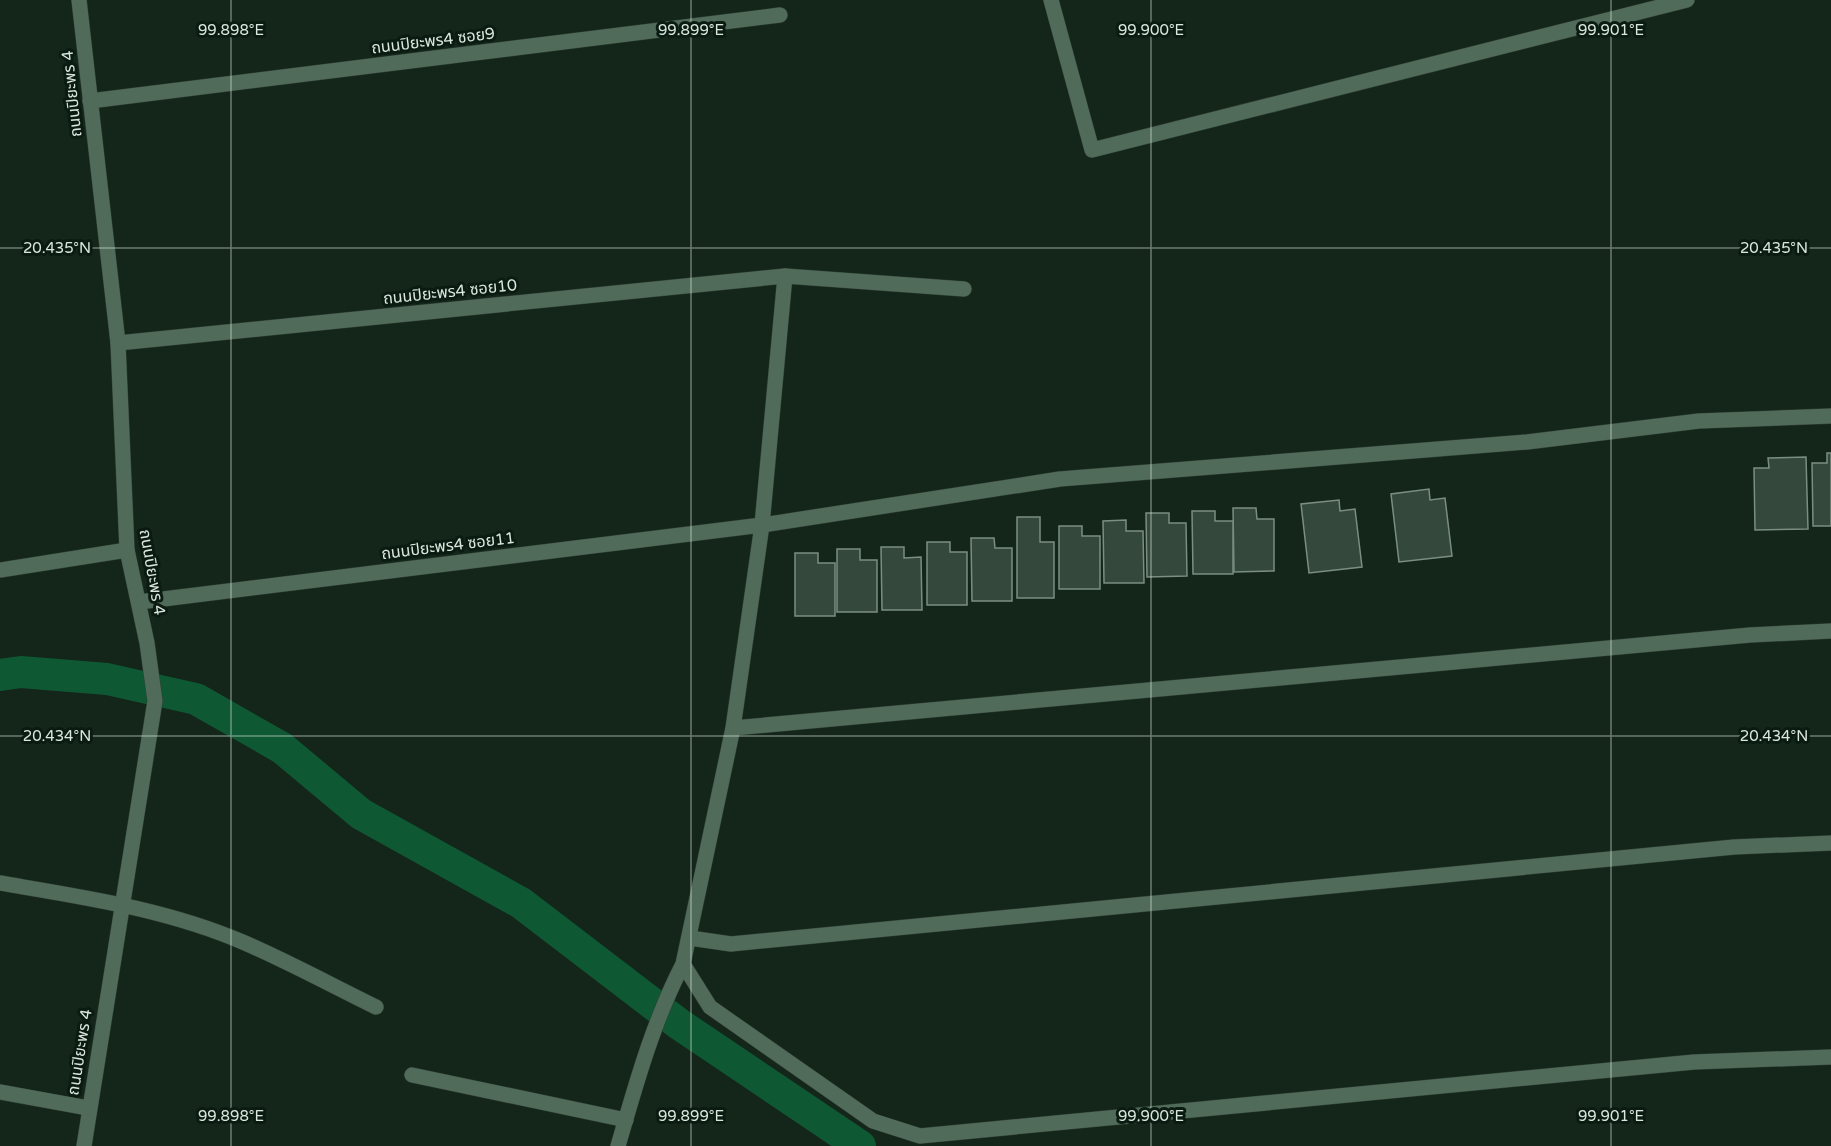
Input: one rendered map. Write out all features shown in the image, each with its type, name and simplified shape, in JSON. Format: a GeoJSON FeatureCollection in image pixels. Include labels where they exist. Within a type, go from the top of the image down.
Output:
{"type":"FeatureCollection","features":[{"type":"Feature","properties":{"kind":"street","name":"ถนนปิยะพร 4"},"geometry":{"type":"LineString","coordinates":[[79,0],[118,343],[128,550],[155,701],[88,1108],[84,1146]]}},
{"type":"Feature","properties":{"kind":"street"},"geometry":{"type":"LineString","coordinates":[[1051,0],[1092,150],[1687,0]]}},
{"type":"Feature","properties":{"kind":"street","name":"ถนนปิยะพร4 ซอย9"},"geometry":{"type":"LineString","coordinates":[[90,101],[780,15]]}},
{"type":"Feature","properties":{"kind":"street"},"geometry":{"type":"LineString","coordinates":[[618,1146],[639,1071],[654,1029],[668,993],[683,964],[733,728],[762,525],[785,276]]}},
{"type":"Feature","properties":{"kind":"street","name":"ถนนปิยะพร4 ซอย10"},"geometry":{"type":"LineString","coordinates":[[118,343],[785,276],[964,289]]}},
{"type":"Feature","properties":{"kind":"street","name":"ถนนปิยะพร4 ซอย11"},"geometry":{"type":"LineString","coordinates":[[138,602],[762,525],[1060,479],[1527,442],[1699,422],[1831,416]]}},
{"type":"Feature","properties":{"kind":"street"},"geometry":{"type":"LineString","coordinates":[[0,570],[128,550]]}},
{"type":"Feature","properties":{"kind":"street"},"geometry":{"type":"LineString","coordinates":[[733,728],[1750,635],[1831,632]]}},
{"type":"Feature","properties":{"kind":"street"},"geometry":{"type":"LineString","coordinates":[[690,938],[730,944],[1722,848],[1831,843]]}},
{"type":"Feature","properties":{"kind":"street"},"geometry":{"type":"LineString","coordinates":[[0,883],[122,904],[209,930],[244,942],[376,1007]]}},
{"type":"Feature","properties":{"kind":"street"},"geometry":{"type":"LineString","coordinates":[[683,964],[710,1007],[873,1121],[920,1136],[1694,1062],[1831,1057]]}},
{"type":"Feature","properties":{"kind":"street"},"geometry":{"type":"LineString","coordinates":[[412,1075],[626,1120]]}},
{"type":"Feature","properties":{"kind":"street"},"geometry":{"type":"LineString","coordinates":[[0,1092],[88,1108]]}},
{"type":"Feature","properties":{"kind":"building"},"geometry":{"type":"Polygon","coordinates":[[[1827,453],[1831,453],[1831,526],[1813,526],[1812,463],[1827,463],[1827,453]]]}},
{"type":"Feature","properties":{"kind":"building"},"geometry":{"type":"Polygon","coordinates":[[[1806,457],[1808,529],[1755,530],[1754,468],[1769,468],[1768,458],[1806,457]]]}},
{"type":"Feature","properties":{"kind":"building"},"geometry":{"type":"Polygon","coordinates":[[[1429,489],[1430,500],[1445,498],[1452,556],[1399,562],[1391,494],[1429,489]]]}},
{"type":"Feature","properties":{"kind":"building"},"geometry":{"type":"Polygon","coordinates":[[[1339,500],[1340,511],[1355,509],[1362,567],[1309,573],[1301,504],[1339,500]]]}},
{"type":"Feature","properties":{"kind":"building"},"geometry":{"type":"Polygon","coordinates":[[[1233,508],[1256,508],[1257,519],[1274,519],[1274,571],[1234,572],[1233,508]]]}},
{"type":"Feature","properties":{"kind":"building"},"geometry":{"type":"Polygon","coordinates":[[[1192,511],[1215,511],[1215,521],[1233,521],[1233,574],[1193,574],[1192,511]]]}},
{"type":"Feature","properties":{"kind":"building"},"geometry":{"type":"Polygon","coordinates":[[[1146,513],[1169,513],[1169,523],[1186,523],[1187,576],[1147,577],[1146,513]]]}},
{"type":"Feature","properties":{"kind":"building"},"geometry":{"type":"Polygon","coordinates":[[[1017,517],[1040,517],[1040,542],[1054,542],[1054,598],[1017,598],[1017,517]]]}},
{"type":"Feature","properties":{"kind":"building"},"geometry":{"type":"Polygon","coordinates":[[[1126,520],[1126,531],[1143,531],[1144,583],[1104,583],[1103,521],[1126,520]]]}},
{"type":"Feature","properties":{"kind":"building"},"geometry":{"type":"Polygon","coordinates":[[[1059,526],[1082,526],[1082,536],[1100,536],[1100,589],[1059,589],[1059,526]]]}},
{"type":"Feature","properties":{"kind":"building"},"geometry":{"type":"Polygon","coordinates":[[[971,538],[994,538],[995,548],[1012,548],[1012,601],[972,601],[971,538]]]}},
{"type":"Feature","properties":{"kind":"building"},"geometry":{"type":"Polygon","coordinates":[[[927,542],[950,542],[950,552],[967,552],[967,605],[927,605],[927,542]]]}},
{"type":"Feature","properties":{"kind":"building"},"geometry":{"type":"Polygon","coordinates":[[[881,547],[904,547],[904,558],[921,557],[922,610],[882,610],[881,547]]]}},
{"type":"Feature","properties":{"kind":"building"},"geometry":{"type":"Polygon","coordinates":[[[837,549],[860,549],[860,560],[877,560],[877,612],[837,612],[837,549]]]}},
{"type":"Feature","properties":{"kind":"building"},"geometry":{"type":"Polygon","coordinates":[[[795,553],[818,553],[818,563],[835,563],[835,616],[795,616],[795,553]]]}},
{"type":"Feature","properties":{"kind":"waterway"},"geometry":{"type":"LineString","coordinates":[[0,675],[21,672],[107,679],[196,699],[282,748],[361,814],[521,903],[679,1024],[860,1146]]}}]}
